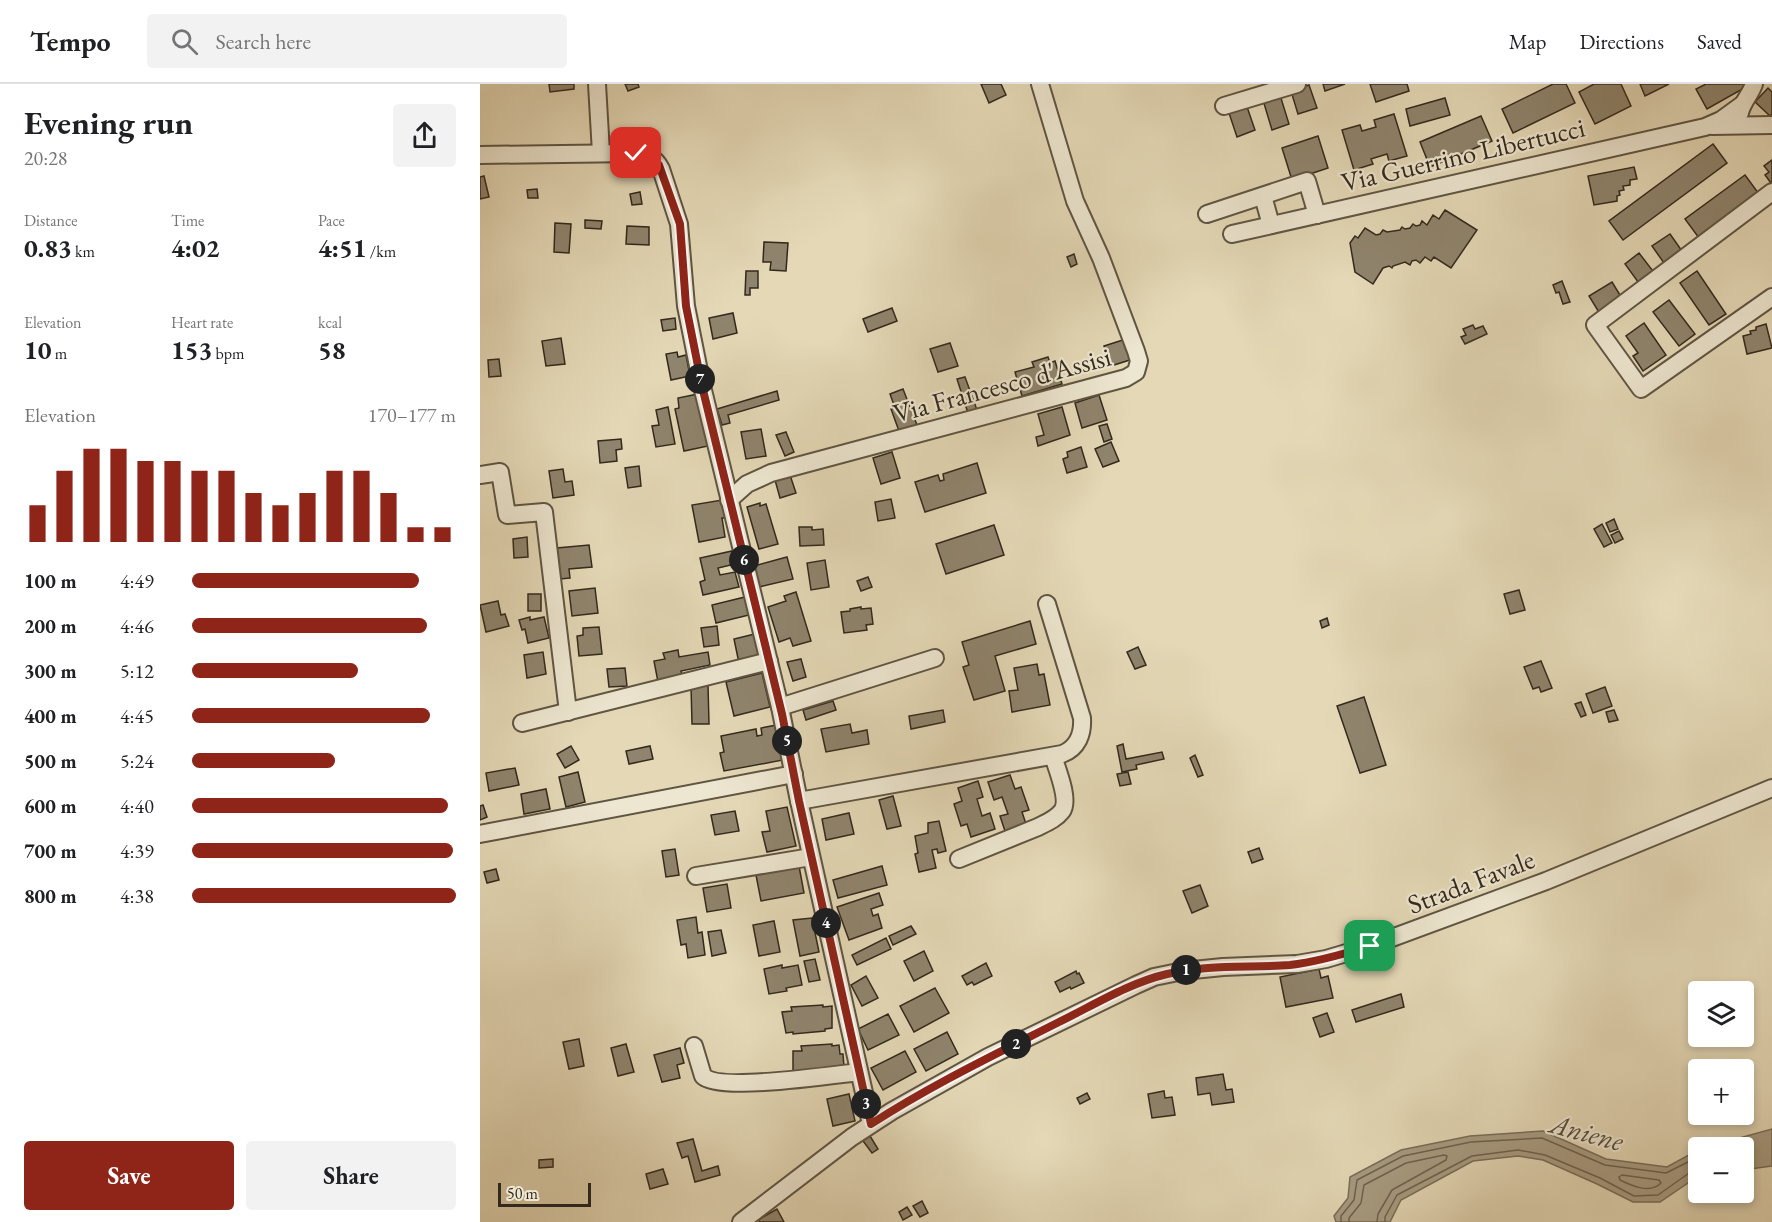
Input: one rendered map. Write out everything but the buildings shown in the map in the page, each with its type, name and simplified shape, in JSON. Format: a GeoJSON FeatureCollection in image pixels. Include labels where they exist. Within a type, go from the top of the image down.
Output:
{"type":"FeatureCollection","features":[{"type":"Feature","properties":{"kind":"street"},"geometry":{"type":"LineString","coordinates":[[597,84],[601,153]]}},
{"type":"Feature","properties":{"kind":"street","name":"Via Francesco d'Assisi"},"geometry":{"type":"LineString","coordinates":[[728,497],[752,481],[771,473],[1115,381],[1136,372],[1139,361],[1136,351],[1101,258],[1075,201],[1040,84]]}},
{"type":"Feature","properties":{"kind":"street"},"geometry":{"type":"LineString","coordinates":[[1224,106],[1297,84]]}},
{"type":"Feature","properties":{"kind":"street","name":"Via Guerrino Libertucci"},"geometry":{"type":"LineString","coordinates":[[1705,127],[1729,115],[1743,104],[1754,84]]}},
{"type":"Feature","properties":{"kind":"street"},"geometry":{"type":"LineString","coordinates":[[1743,104],[1741,119],[1749,126]]}},
{"type":"Feature","properties":{"kind":"street","name":"Via Guerrino Libertucci"},"geometry":{"type":"LineString","coordinates":[[1232,234],[1705,127],[1772,125]]}},
{"type":"Feature","properties":{"kind":"street"},"geometry":{"type":"LineString","coordinates":[[480,155],[634,153],[649,156],[657,162],[661,169],[680,224],[688,320],[728,497],[780,707],[871,1124]]}},
{"type":"Feature","properties":{"kind":"street"},"geometry":{"type":"LineString","coordinates":[[1207,214],[1307,182],[1317,214]]}},
{"type":"Feature","properties":{"kind":"street"},"geometry":{"type":"LineString","coordinates":[[1772,192],[1595,325],[1641,389],[1772,297]]}},
{"type":"Feature","properties":{"kind":"street"},"geometry":{"type":"LineString","coordinates":[[1263,196],[1271,225]]}},
{"type":"Feature","properties":{"kind":"street"},"geometry":{"type":"LineString","coordinates":[[480,475],[500,472],[507,515],[544,512],[568,712]]}},
{"type":"Feature","properties":{"kind":"street"},"geometry":{"type":"LineString","coordinates":[[799,801],[1053,756],[1065,753],[1072,748],[1080,738],[1083,723],[1081,711],[1047,604]]}},
{"type":"Feature","properties":{"kind":"street"},"geometry":{"type":"LineString","coordinates":[[780,707],[935,658]]}},
{"type":"Feature","properties":{"kind":"street"},"geometry":{"type":"LineString","coordinates":[[522,723],[769,661]]}},
{"type":"Feature","properties":{"kind":"street"},"geometry":{"type":"LineString","coordinates":[[959,860],[1038,827],[1062,812],[1065,797],[1053,756]]}},
{"type":"Feature","properties":{"kind":"street"},"geometry":{"type":"LineString","coordinates":[[480,834],[794,774]]}},
{"type":"Feature","properties":{"kind":"street","name":"Strada Favale"},"geometry":{"type":"LineString","coordinates":[[741,1222],[871,1124],[988,1058],[1143,982],[1195,969],[1308,962],[1370,946],[1546,881],[1772,788]]}},
{"type":"Feature","properties":{"kind":"street"},"geometry":{"type":"LineString","coordinates":[[696,876],[811,856]]}},
{"type":"Feature","properties":{"kind":"street"},"geometry":{"type":"LineString","coordinates":[[694,1046],[703,1076],[714,1082],[747,1083],[859,1072]]}},
{"type":"Feature","properties":{"kind":"water"},"geometry":{"type":"Polygon","coordinates":[[[1772,1129],[1772,1166],[1754,1168],[1754,1137],[1743,1137],[1772,1129]]]}},
{"type":"Feature","properties":{"kind":"water"},"geometry":{"type":"Polygon","coordinates":[[[1543,1131],[1606,1159],[1667,1167],[1688,1155],[1688,1183],[1660,1202],[1633,1202],[1543,1160],[1518,1156],[1473,1161],[1401,1200],[1390,1222],[1336,1222],[1334,1216],[1348,1198],[1350,1177],[1401,1150],[1470,1136],[1543,1131]]]}},
{"type":"Feature","properties":{"kind":"route"},"geometry":{"type":"LineString","coordinates":[[636,153],[649,156],[659,165],[680,224],[686,306],[702,386],[782,714],[799,801],[871,1124],[988,1058],[1122,991],[1155,978],[1205,968],[1297,964],[1326,959],[1370,946]]}},
{"type":"Feature","properties":{"kind":"water label","name":"Aniene"},"geometry":{"type":"Point","coordinates":[1587,1132]}}]}
